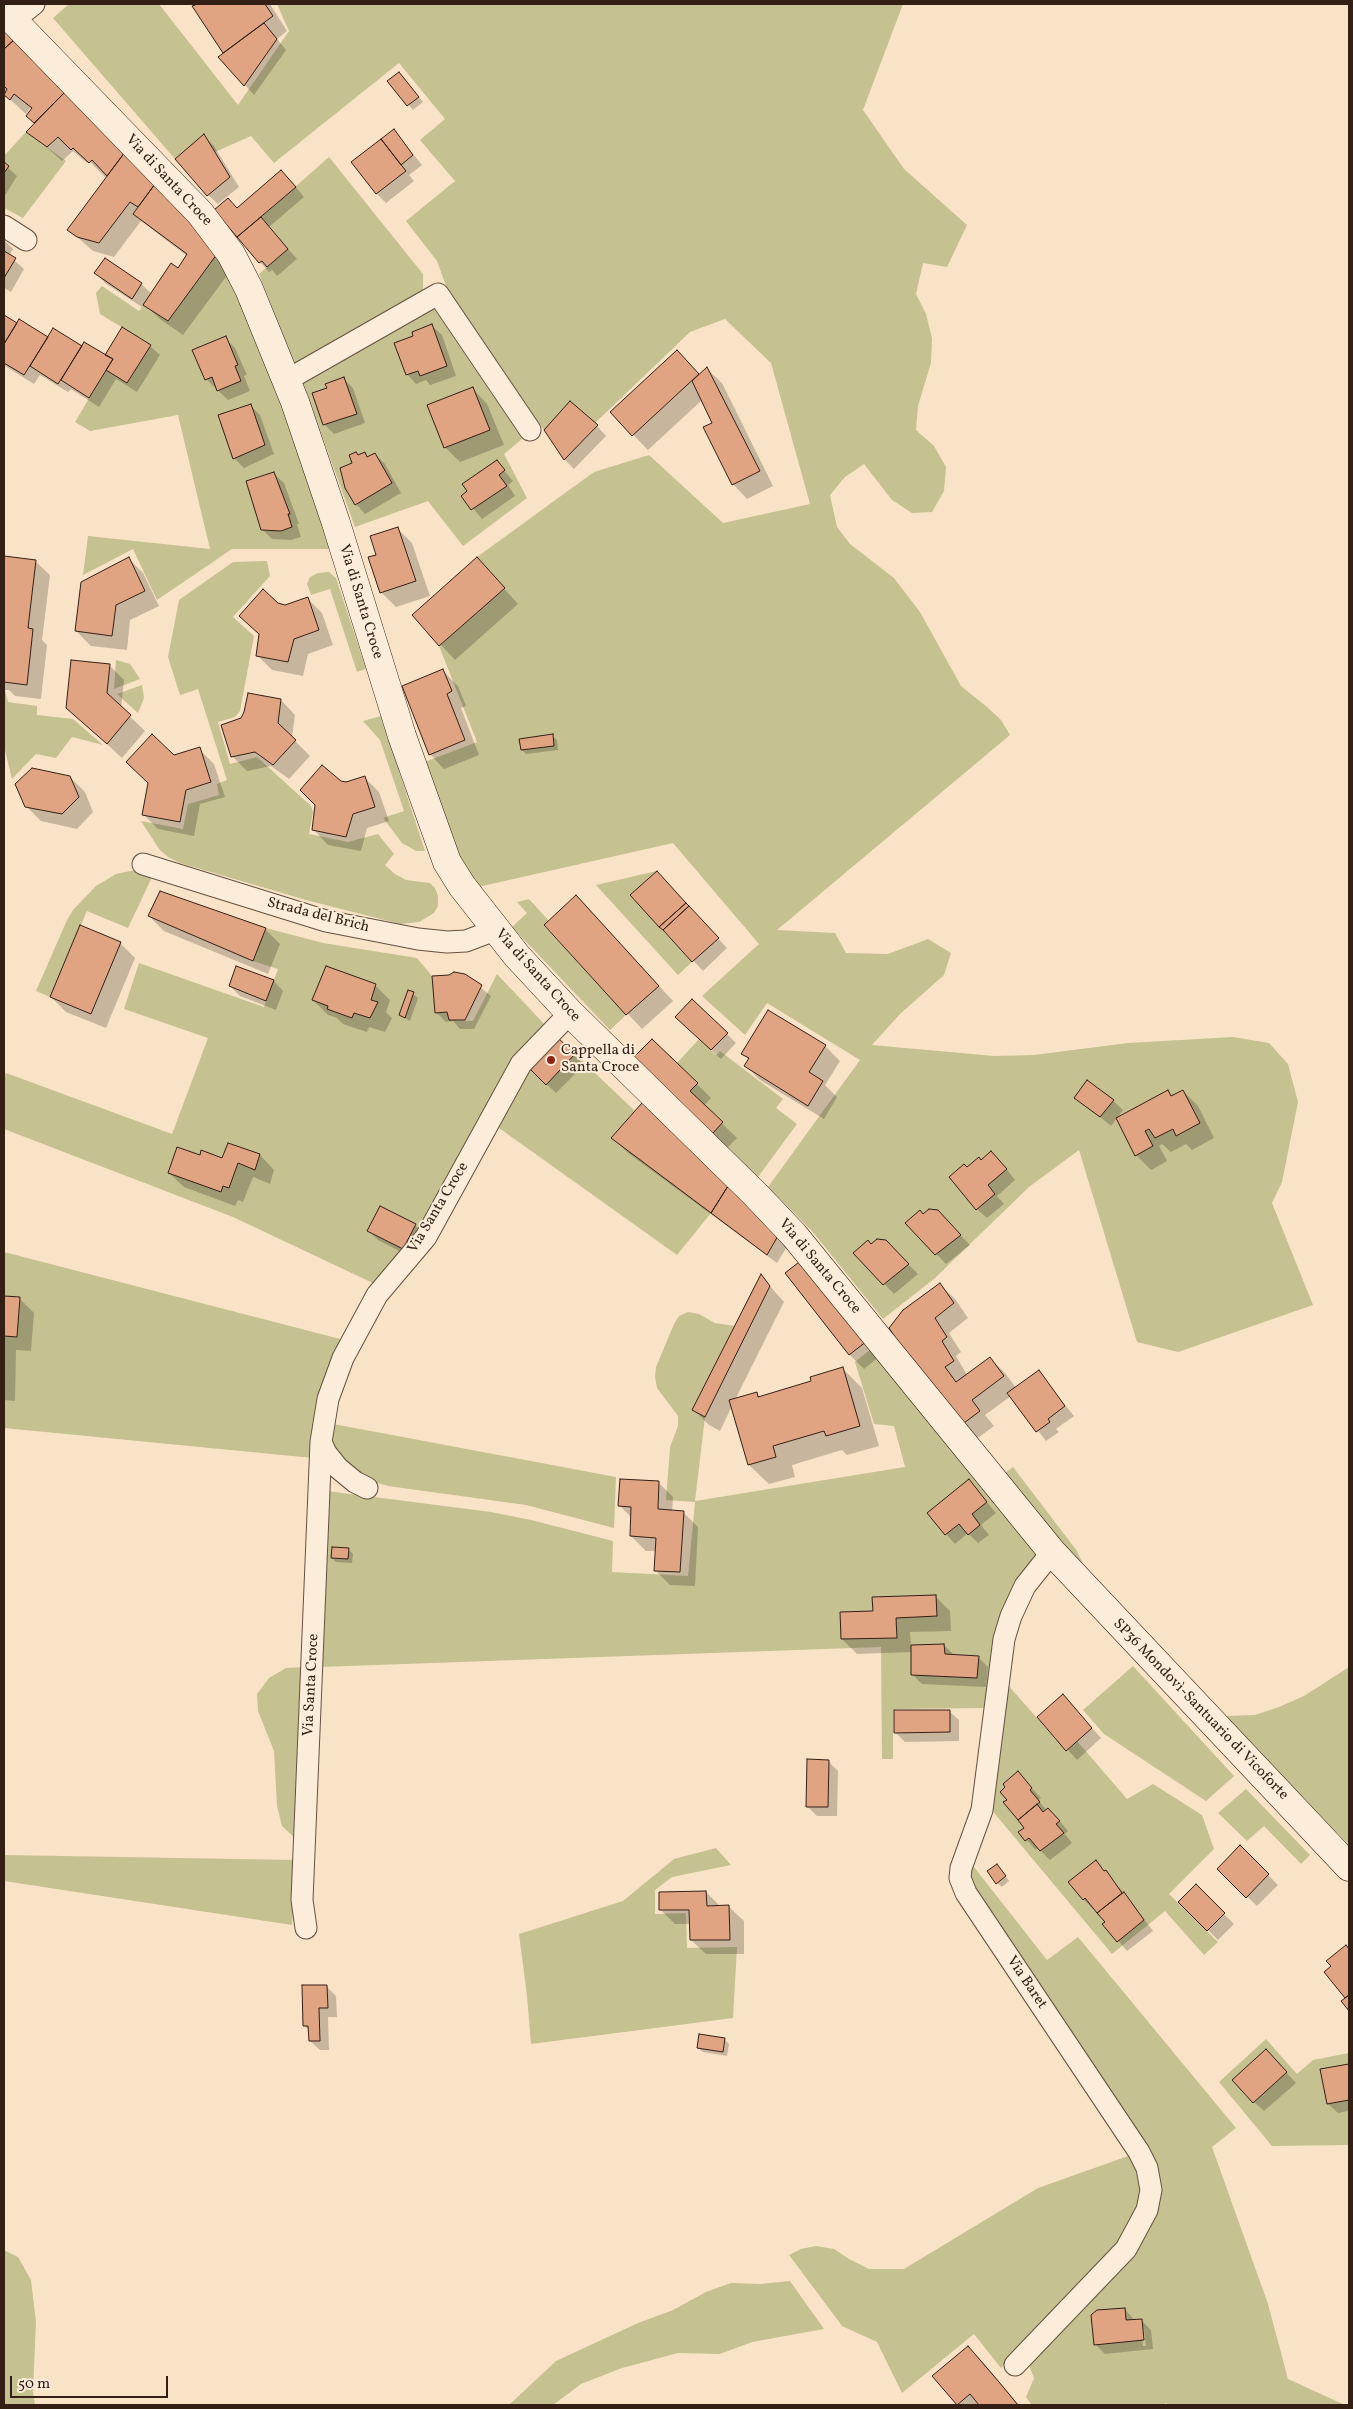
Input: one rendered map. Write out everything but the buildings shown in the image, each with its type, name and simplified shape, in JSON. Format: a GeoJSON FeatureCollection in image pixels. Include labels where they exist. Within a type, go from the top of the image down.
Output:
{"type":"FeatureCollection","features":[{"type":"Feature","properties":{"kind":"main road","name":"Via di Santa Croce"},"geometry":{"type":"LineString","coordinates":[[12,12],[211,226],[231,254],[240,271],[287,380],[336,523],[397,722],[441,848],[454,875],[495,930],[570,1013],[755,1194],[794,1235],[1052,1552]]}},
{"type":"Feature","properties":{"kind":"main road","name":"SP36 Mondovì-Santuario di Vicoforte"},"geometry":{"type":"LineString","coordinates":[[1052,1552],[1349,1867]]}},
{"type":"Feature","properties":{"kind":"street"},"geometry":{"type":"LineString","coordinates":[[4,226],[26,240]]}},
{"type":"Feature","properties":{"kind":"street"},"geometry":{"type":"LineString","coordinates":[[287,380],[438,294],[530,430]]}},
{"type":"Feature","properties":{"kind":"street","name":"Strada del Brich"},"geometry":{"type":"LineString","coordinates":[[143,864],[308,916],[403,936],[456,942],[476,938],[495,930]]}},
{"type":"Feature","properties":{"kind":"street","name":"Via Santa Croce"},"geometry":{"type":"LineString","coordinates":[[306,1928],[302,1900],[321,1442],[322,1423],[333,1384],[354,1335],[372,1303],[426,1237],[520,1064],[570,1013]]}},
{"type":"Feature","properties":{"kind":"street"},"geometry":{"type":"LineString","coordinates":[[321,1442],[338,1468],[355,1482],[367,1488]]}},
{"type":"Feature","properties":{"kind":"street","name":"Via Baret"},"geometry":{"type":"LineString","coordinates":[[1015,2365],[1126,2249],[1148,2210],[1152,2190],[1147,2168],[1139,2152],[966,1894],[960,1878],[961,1868],[982,1810],[1004,1639],[1011,1616],[1025,1586],[1052,1552]]}},
{"type":"Feature","properties":{"kind":"shaded area"},"geometry":{"type":"Polygon","coordinates":[[[69,4],[159,4],[238,105],[289,31],[277,4],[903,4],[863,110],[904,169],[967,225],[947,267],[923,263],[916,294],[926,314],[932,338],[931,363],[918,406],[916,430],[934,446],[946,467],[944,491],[932,512],[912,513],[892,500],[864,464],[845,477],[830,495],[837,527],[850,544],[894,578],[920,612],[961,686],[1001,720],[1010,735],[777,930],[835,933],[846,953],[888,954],[928,939],[951,953],[944,975],[900,1014],[872,1045],[994,1056],[1034,1055],[1128,1043],[1233,1037],[1269,1043],[1288,1064],[1298,1102],[1282,1182],[1272,1203],[1313,1305],[1178,1352],[1137,1342],[1079,1150],[1029,1187],[935,1278],[883,1319],[812,1231],[768,1187],[860,1060],[767,1003],[745,1035],[702,996],[759,944],[673,843],[478,887],[463,869],[422,763],[477,742],[439,646],[504,589],[477,557],[594,472],[649,455],[723,523],[810,504],[771,363],[725,319],[690,332],[595,423],[544,430],[464,318],[447,289],[437,261],[406,221],[455,181],[420,140],[445,119],[399,63],[274,163],[251,136],[215,152],[204,135],[175,159],[53,18],[69,4]]]}},
{"type":"Feature","properties":{"kind":"shaded area"},"geometry":{"type":"Polygon","coordinates":[[[26,132],[66,161],[23,218],[4,208],[4,173],[8,166],[4,162],[4,156],[26,132]]]}},
{"type":"Feature","properties":{"kind":"shaded area"},"geometry":{"type":"Polygon","coordinates":[[[329,157],[423,274],[423,294],[296,368],[259,274],[288,249],[261,217],[329,157]]]}},
{"type":"Feature","properties":{"kind":"shaded area"},"geometry":{"type":"Polygon","coordinates":[[[217,254],[239,298],[283,399],[334,549],[232,549],[157,600],[133,549],[83,575],[88,536],[210,549],[178,415],[90,431],[75,422],[106,370],[127,383],[151,345],[100,314],[96,293],[102,286],[139,311],[143,305],[168,321],[217,254]]]}},
{"type":"Feature","properties":{"kind":"shaded area"},"geometry":{"type":"Polygon","coordinates":[[[434,309],[522,439],[504,454],[527,498],[463,546],[428,501],[355,527],[302,380],[434,309]]]}},
{"type":"Feature","properties":{"kind":"shaded area"},"geometry":{"type":"Polygon","coordinates":[[[267,561],[270,576],[233,617],[254,636],[240,711],[235,717],[218,722],[230,764],[257,757],[311,806],[313,812],[309,834],[348,842],[378,834],[394,854],[385,865],[395,874],[406,880],[430,883],[435,888],[438,896],[438,906],[434,913],[419,922],[400,924],[306,900],[180,863],[168,857],[159,849],[141,821],[183,829],[188,804],[219,795],[217,784],[227,780],[198,689],[180,695],[168,657],[179,600],[233,562],[267,561]]]}},
{"type":"Feature","properties":{"kind":"shaded area"},"geometry":{"type":"Polygon","coordinates":[[[329,572],[336,578],[366,669],[357,672],[330,589],[311,595],[307,584],[310,577],[318,573],[329,572]]]}},
{"type":"Feature","properties":{"kind":"shaded area"},"geometry":{"type":"Polygon","coordinates":[[[116,660],[130,664],[140,679],[114,689],[116,660]]]}},
{"type":"Feature","properties":{"kind":"shaded area"},"geometry":{"type":"Polygon","coordinates":[[[142,685],[144,698],[138,713],[117,694],[142,685]]]}},
{"type":"Feature","properties":{"kind":"shaded area"},"geometry":{"type":"Polygon","coordinates":[[[4,687],[8,702],[37,706],[37,715],[73,719],[103,745],[72,737],[56,758],[36,754],[12,779],[4,746],[4,687]]]}},
{"type":"Feature","properties":{"kind":"shaded area"},"geometry":{"type":"Polygon","coordinates":[[[381,716],[425,851],[416,851],[402,843],[383,818],[404,811],[380,740],[363,721],[381,716]]]}},
{"type":"Feature","properties":{"kind":"shaded area"},"geometry":{"type":"Polygon","coordinates":[[[135,870],[153,875],[128,928],[87,911],[50,997],[36,991],[73,910],[96,886],[116,874],[135,870]]]}},
{"type":"Feature","properties":{"kind":"shaded area"},"geometry":{"type":"Polygon","coordinates":[[[657,871],[630,895],[692,962],[678,975],[596,885],[657,871]]]}},
{"type":"Feature","properties":{"kind":"shaded area"},"geometry":{"type":"Polygon","coordinates":[[[529,899],[549,921],[544,926],[626,1015],[610,1030],[512,927],[527,913],[517,902],[529,899]]]}},
{"type":"Feature","properties":{"kind":"shaded area"},"geometry":{"type":"Polygon","coordinates":[[[266,928],[323,943],[417,958],[432,976],[435,1013],[447,1012],[450,1020],[473,1021],[497,974],[548,1028],[422,1232],[377,1285],[233,1217],[4,1129],[4,1080],[6,1073],[172,1134],[208,1038],[124,1009],[139,963],[264,1007],[278,969],[253,961],[266,928]]]}},
{"type":"Feature","properties":{"kind":"shaded area"},"geometry":{"type":"Polygon","coordinates":[[[699,1039],[716,1055],[720,1051],[783,1099],[776,1108],[797,1124],[758,1177],[712,1134],[723,1122],[690,1091],[677,1063],[699,1039]]]}},
{"type":"Feature","properties":{"kind":"shaded area"},"geometry":{"type":"Polygon","coordinates":[[[575,1054],[635,1111],[611,1138],[711,1213],[677,1255],[499,1128],[445,1225],[440,1222],[527,1066],[546,1084],[575,1054]]]}},
{"type":"Feature","properties":{"kind":"shaded area"},"geometry":{"type":"Polygon","coordinates":[[[4,1252],[344,1340],[313,1458],[4,1428],[4,1252]]]}},
{"type":"Feature","properties":{"kind":"shaded area"},"geometry":{"type":"Polygon","coordinates":[[[688,1312],[699,1314],[715,1323],[735,1326],[692,1410],[705,1417],[695,1501],[905,1467],[894,1426],[874,1424],[855,1362],[872,1348],[1037,1552],[1013,1586],[1000,1617],[985,1708],[893,1709],[893,1759],[882,1759],[881,1647],[320,1667],[327,1491],[491,1512],[531,1520],[613,1541],[612,1572],[688,1576],[695,1502],[666,1500],[670,1447],[678,1426],[678,1416],[657,1388],[655,1377],[656,1367],[674,1324],[679,1316],[688,1312]]]}},
{"type":"Feature","properties":{"kind":"shaded area"},"geometry":{"type":"Polygon","coordinates":[[[328,1423],[616,1477],[614,1528],[526,1505],[388,1486],[367,1480],[359,1476],[331,1444],[328,1423]]]}},
{"type":"Feature","properties":{"kind":"shaded area"},"geometry":{"type":"Polygon","coordinates":[[[1013,1467],[1077,1551],[1082,1566],[1001,1476],[1013,1467]]]}},
{"type":"Feature","properties":{"kind":"shaded area"},"geometry":{"type":"Polygon","coordinates":[[[1133,1666],[1234,1776],[1206,1801],[1104,1734],[1083,1710],[1133,1666]]]}},
{"type":"Feature","properties":{"kind":"shaded area"},"geometry":{"type":"Polygon","coordinates":[[[306,1667],[298,1841],[282,1826],[277,1806],[274,1751],[258,1711],[257,1694],[269,1678],[286,1668],[306,1667]]]}},
{"type":"Feature","properties":{"kind":"shaded area"},"geometry":{"type":"Polygon","coordinates":[[[1349,1667],[1349,1845],[1225,1716],[1255,1715],[1279,1707],[1304,1696],[1349,1667]]]}},
{"type":"Feature","properties":{"kind":"shaded area"},"geometry":{"type":"Polygon","coordinates":[[[1007,1684],[1066,1751],[1077,1741],[1127,1799],[1153,1784],[1202,1815],[1214,1849],[1169,1894],[1218,1942],[1204,1955],[1165,1911],[1112,1954],[990,1808],[1007,1684]]]}},
{"type":"Feature","properties":{"kind":"shaded area"},"geometry":{"type":"Polygon","coordinates":[[[1246,1789],[1310,1855],[1301,1864],[1264,1826],[1247,1841],[1218,1813],[1246,1789]]]}},
{"type":"Feature","properties":{"kind":"shaded area"},"geometry":{"type":"Polygon","coordinates":[[[716,1848],[731,1865],[672,1877],[655,1890],[655,1914],[686,1913],[687,1948],[737,1947],[733,2018],[531,2044],[519,1934],[623,1901],[674,1859],[716,1848]]]}},
{"type":"Feature","properties":{"kind":"shaded area"},"geometry":{"type":"Polygon","coordinates":[[[4,1855],[296,1860],[292,1925],[4,1881],[4,1855]]]}},
{"type":"Feature","properties":{"kind":"shaded area"},"geometry":{"type":"Polygon","coordinates":[[[970,1862],[1047,1960],[1078,1937],[1236,2128],[1212,2147],[1268,2304],[1288,2379],[1345,2405],[1168,2405],[1166,2403],[1163,2405],[1032,2405],[1026,2397],[1034,2378],[1028,2363],[1111,2278],[1157,2188],[973,1896],[966,1870],[970,1862]]]}},
{"type":"Feature","properties":{"kind":"shaded area"},"geometry":{"type":"Polygon","coordinates":[[[1266,2039],[1297,2074],[1313,2060],[1349,2053],[1349,2145],[1272,2146],[1219,2082],[1266,2039]]]}},
{"type":"Feature","properties":{"kind":"shaded area"},"geometry":{"type":"Polygon","coordinates":[[[1134,2154],[1146,2192],[1109,2258],[1001,2368],[974,2334],[902,2393],[877,2342],[842,2326],[789,2255],[801,2249],[816,2246],[834,2249],[869,2269],[904,2269],[1038,2188],[1134,2154]]]}},
{"type":"Feature","properties":{"kind":"shaded area"},"geometry":{"type":"Polygon","coordinates":[[[4,2250],[18,2257],[31,2280],[36,2322],[33,2391],[35,2405],[4,2405],[4,2250]]]}},
{"type":"Feature","properties":{"kind":"shaded area"},"geometry":{"type":"Polygon","coordinates":[[[790,2281],[824,2329],[752,2342],[720,2354],[678,2353],[622,2368],[581,2384],[553,2405],[509,2405],[556,2361],[638,2323],[673,2310],[706,2292],[731,2283],[760,2284],[790,2281]]]}},
{"type":"Feature","properties":{"kind":"place","name":"Cappella di Santa Croce"},"geometry":{"type":"Point","coordinates":[551,1060]}}]}
